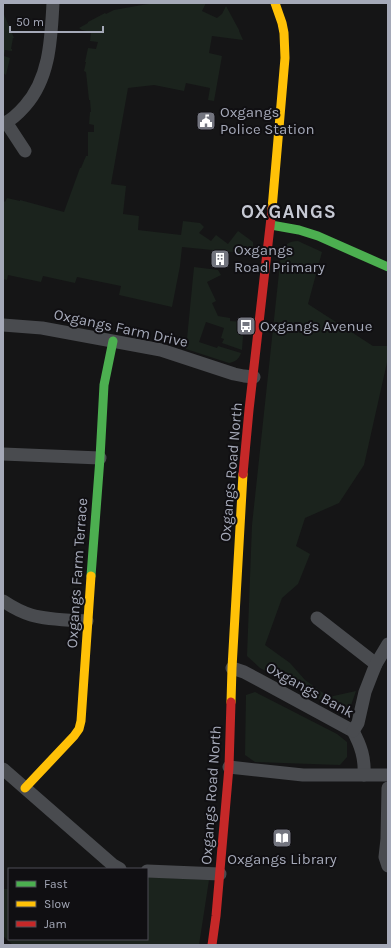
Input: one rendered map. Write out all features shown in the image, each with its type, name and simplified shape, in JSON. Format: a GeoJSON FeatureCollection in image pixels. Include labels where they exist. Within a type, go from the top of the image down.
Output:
{"type":"FeatureCollection","features":[{"type":"Feature","properties":{"kind":"street"},"geometry":{"type":"LineString","coordinates":[[25,151],[5,123],[14,118],[28,103],[42,80],[49,48],[53,3]]}},
{"type":"Feature","properties":{"kind":"street","name":"Oxgangs Road North"},"geometry":{"type":"LineString","coordinates":[[212,945],[216,916],[229,767],[232,668],[242,489],[271,225],[285,50],[283,28],[276,3]]}},
{"type":"Feature","properties":{"kind":"street"},"geometry":{"type":"LineString","coordinates":[[271,225],[291,228],[313,234],[388,267]]}},
{"type":"Feature","properties":{"kind":"street","name":"Oxgangs Farm Drive"},"geometry":{"type":"LineString","coordinates":[[3,325],[42,328],[113,340],[161,350],[234,374],[254,377]]}},
{"type":"Feature","properties":{"kind":"street","name":"Oxgangs Farm Terrace"},"geometry":{"type":"LineString","coordinates":[[25,788],[74,736],[79,729],[81,721],[104,385],[113,340]]}},
{"type":"Feature","properties":{"kind":"street"},"geometry":{"type":"LineString","coordinates":[[3,454],[100,458]]}},
{"type":"Feature","properties":{"kind":"street"},"geometry":{"type":"LineString","coordinates":[[3,601],[17,610],[31,615],[87,621]]}},
{"type":"Feature","properties":{"kind":"street"},"geometry":{"type":"LineString","coordinates":[[317,618],[376,664]]}},
{"type":"Feature","properties":{"kind":"street"},"geometry":{"type":"LineString","coordinates":[[353,731],[358,723],[365,692],[376,664],[388,644]]}},
{"type":"Feature","properties":{"kind":"street","name":"Oxgangs Bank"},"geometry":{"type":"LineString","coordinates":[[232,668],[254,677],[353,731],[359,742],[364,763],[364,775]]}},
{"type":"Feature","properties":{"kind":"street"},"geometry":{"type":"LineString","coordinates":[[229,767],[303,775],[388,775]]}},
{"type":"Feature","properties":{"kind":"street"},"geometry":{"type":"LineString","coordinates":[[3,769],[118,868]]}},
{"type":"Feature","properties":{"kind":"street"},"geometry":{"type":"LineString","coordinates":[[388,788],[387,839],[385,857],[388,866]]}},
{"type":"Feature","properties":{"kind":"street"},"geometry":{"type":"LineString","coordinates":[[148,871],[220,874]]}},
{"type":"Feature","properties":{"kind":"shaded area"},"geometry":{"type":"Polygon","coordinates":[[[156,3],[206,3],[202,11],[217,18],[222,14],[226,6],[243,40],[212,36],[209,53],[222,56],[214,101],[208,100],[210,88],[186,83],[184,91],[154,85],[128,88],[111,184],[126,186],[123,214],[139,216],[138,230],[181,235],[183,221],[200,223],[204,227],[199,233],[211,241],[216,235],[228,244],[238,231],[253,242],[253,254],[182,247],[172,307],[119,295],[121,286],[77,277],[75,283],[43,276],[41,282],[8,275],[7,280],[3,279],[3,200],[5,202],[7,198],[20,200],[64,212],[80,168],[86,156],[88,156],[88,132],[94,132],[94,125],[89,124],[91,112],[90,100],[86,72],[84,71],[88,48],[96,49],[98,42],[90,41],[91,32],[79,28],[105,13],[106,14],[114,10],[156,3]]]}},
{"type":"Feature","properties":{"kind":"shaded area"},"geometry":{"type":"Polygon","coordinates":[[[3,12],[14,38],[11,49],[12,51],[5,50],[4,56],[10,58],[6,75],[3,73],[3,12]]]}},
{"type":"Feature","properties":{"kind":"shaded area"},"geometry":{"type":"Polygon","coordinates":[[[298,241],[322,252],[308,304],[373,346],[388,346],[388,358],[364,465],[339,503],[305,518],[296,546],[310,554],[298,584],[282,598],[265,645],[290,663],[305,680],[329,697],[356,691],[350,708],[346,710],[338,709],[260,668],[247,656],[252,525],[281,254],[283,248],[287,244],[298,241]]]}},
{"type":"Feature","properties":{"kind":"shaded area"},"geometry":{"type":"Polygon","coordinates":[[[194,267],[218,270],[221,275],[207,282],[216,301],[212,303],[218,316],[230,318],[230,321],[244,322],[242,350],[222,343],[224,339],[221,338],[224,328],[206,322],[199,342],[217,348],[218,346],[241,353],[238,359],[233,362],[229,363],[186,349],[194,267]]]}},
{"type":"Feature","properties":{"kind":"shaded area"},"geometry":{"type":"Polygon","coordinates":[[[255,692],[337,734],[347,742],[347,757],[340,765],[255,762],[245,755],[246,695],[255,692]]]}},
{"type":"Feature","properties":{"kind":"shaded area"},"geometry":{"type":"Polygon","coordinates":[[[148,877],[209,880],[199,945],[13,945],[3,936],[3,889],[8,889],[8,940],[148,940],[148,877]]]}},
{"type":"Feature","properties":{"kind":"traffic: fast"},"geometry":{"type":"LineString","coordinates":[[271,225],[299,230],[318,236],[388,267]]}},
{"type":"Feature","properties":{"kind":"traffic: fast"},"geometry":{"type":"LineString","coordinates":[[91,576],[104,385],[113,341]]}},
{"type":"Feature","properties":{"kind":"traffic: slow"},"geometry":{"type":"LineString","coordinates":[[272,209],[285,58],[284,33],[275,3]]}},
{"type":"Feature","properties":{"kind":"traffic: slow"},"geometry":{"type":"LineString","coordinates":[[231,702],[243,474]]}},
{"type":"Feature","properties":{"kind":"traffic: slow"},"geometry":{"type":"LineString","coordinates":[[25,788],[79,729],[81,721],[91,576]]}},
{"type":"Feature","properties":{"kind":"traffic: jam"},"geometry":{"type":"LineString","coordinates":[[243,474],[272,209]]}},
{"type":"Feature","properties":{"kind":"traffic: jam"},"geometry":{"type":"LineString","coordinates":[[212,945],[216,916],[229,767],[231,702]]}},
{"type":"Feature","properties":{"kind":"place","name":"Oxgangs Police Station"},"geometry":{"type":"Point","coordinates":[206,121]}},
{"type":"Feature","properties":{"kind":"place","name":"Oxgangs Road Primary"},"geometry":{"type":"Point","coordinates":[220,259]}},
{"type":"Feature","properties":{"kind":"place","name":"Oxgangs Avenue"},"geometry":{"type":"Point","coordinates":[246,326]}},
{"type":"Feature","properties":{"kind":"place","name":"Oxgangs Library"},"geometry":{"type":"Point","coordinates":[282,838]}},
{"type":"Feature","properties":{"kind":"district","name":"OXGANGS"},"geometry":{"type":"Point","coordinates":[289,211]}}]}
